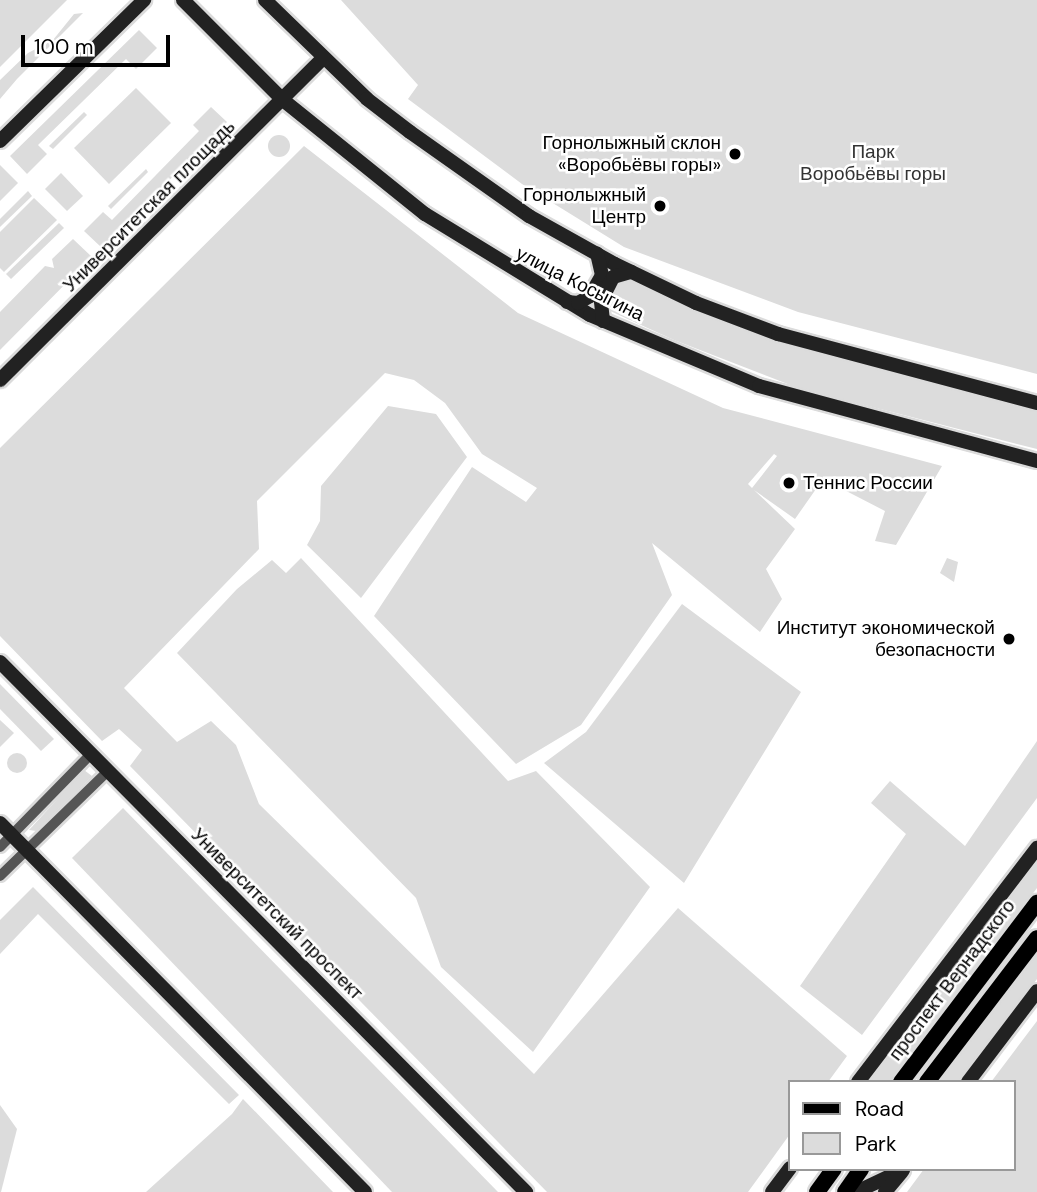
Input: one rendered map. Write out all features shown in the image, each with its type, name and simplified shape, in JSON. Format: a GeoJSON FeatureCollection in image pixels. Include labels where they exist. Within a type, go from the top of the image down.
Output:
{"type":"FeatureCollection","features":[{"type":"Feature","properties":{"kind":"main road"},"geometry":{"type":"LineString","coordinates":[[0,141],[144,0]]}},
{"type":"Feature","properties":{"kind":"main road","name":"улица Косыгина"},"geometry":{"type":"LineString","coordinates":[[183,0],[283,100],[425,214],[566,302],[603,321],[758,386],[1037,461]]}},
{"type":"Feature","properties":{"kind":"main road","name":"улица Косыгина"},"geometry":{"type":"LineString","coordinates":[[265,0],[367,99],[470,178],[631,272],[778,334],[1037,403]]}},
{"type":"Feature","properties":{"kind":"main road","name":"Университетская площадь"},"geometry":{"type":"LineString","coordinates":[[0,380],[323,58]]}},
{"type":"Feature","properties":{"kind":"main road"},"geometry":{"type":"LineString","coordinates":[[566,302],[578,303],[590,296],[602,275],[597,254]]}},
{"type":"Feature","properties":{"kind":"main road"},"geometry":{"type":"LineString","coordinates":[[603,321],[601,301],[613,277],[631,272]]}},
{"type":"Feature","properties":{"kind":"main road","name":"Университетский проспект"},"geometry":{"type":"LineString","coordinates":[[0,662],[526,1192]]}},
{"type":"Feature","properties":{"kind":"main road"},"geometry":{"type":"LineString","coordinates":[[0,823],[365,1192]]}},
{"type":"Feature","properties":{"kind":"main road"},"geometry":{"type":"LineString","coordinates":[[860,1080],[1037,849]]}},
{"type":"Feature","properties":{"kind":"main road","name":"проспект Вернадского"},"geometry":{"type":"LineString","coordinates":[[903,1080],[1037,904]]}},
{"type":"Feature","properties":{"kind":"main road"},"geometry":{"type":"LineString","coordinates":[[929,1080],[1037,938]]}},
{"type":"Feature","properties":{"kind":"main road"},"geometry":{"type":"LineString","coordinates":[[970,1080],[1037,991]]}},
{"type":"Feature","properties":{"kind":"main road"},"geometry":{"type":"LineString","coordinates":[[772,1192],[788,1171]]}},
{"type":"Feature","properties":{"kind":"main road"},"geometry":{"type":"LineString","coordinates":[[816,1192],[822,1171]]}},
{"type":"Feature","properties":{"kind":"main road"},"geometry":{"type":"LineString","coordinates":[[816,1192],[832,1171]]}},
{"type":"Feature","properties":{"kind":"main road"},"geometry":{"type":"LineString","coordinates":[[845,1192],[860,1171]]}},
{"type":"Feature","properties":{"kind":"main road"},"geometry":{"type":"LineString","coordinates":[[856,1192],[899,1171]]}},
{"type":"Feature","properties":{"kind":"main road"},"geometry":{"type":"LineString","coordinates":[[884,1192],[901,1171]]}},
{"type":"Feature","properties":{"kind":"street"},"geometry":{"type":"LineString","coordinates":[[0,847],[91,754]]}},
{"type":"Feature","properties":{"kind":"street"},"geometry":{"type":"LineString","coordinates":[[0,876],[108,771]]}},
{"type":"Feature","properties":{"kind":"green space"},"geometry":{"type":"Polygon","coordinates":[[[0,0],[67,0],[0,67],[0,0]]]}},
{"type":"Feature","properties":{"kind":"green space","name":"Парк Воробьёвы горы"},"geometry":{"type":"Polygon","coordinates":[[[341,0],[1037,0],[1037,374],[798,312],[624,247],[522,184],[408,99],[418,85],[341,0]]]}},
{"type":"Feature","properties":{"kind":"green space"},"geometry":{"type":"Polygon","coordinates":[[[83,13],[0,99],[0,80],[28,53],[53,40],[74,14],[83,13]]]}},
{"type":"Feature","properties":{"kind":"green space"},"geometry":{"type":"Polygon","coordinates":[[[139,30],[157,48],[136,69],[126,59],[38,145],[47,154],[27,174],[10,156],[139,30]]]}},
{"type":"Feature","properties":{"kind":"green space"},"geometry":{"type":"Polygon","coordinates":[[[136,88],[171,123],[109,184],[74,148],[136,88]]]}},
{"type":"Feature","properties":{"kind":"green space"},"geometry":{"type":"Polygon","coordinates":[[[211,107],[227,122],[102,248],[84,231],[103,212],[112,220],[199,131],[193,125],[211,107]]]}},
{"type":"Feature","properties":{"kind":"green space"},"geometry":{"type":"Polygon","coordinates":[[[84,112],[87,115],[53,149],[49,146],[84,112]]]}},
{"type":"Feature","properties":{"kind":"green space"},"geometry":{"type":"Polygon","coordinates":[[[279,135],[287,138],[290,146],[287,154],[279,157],[271,154],[268,146],[271,138],[279,135]]]}},
{"type":"Feature","properties":{"kind":"green space"},"geometry":{"type":"Polygon","coordinates":[[[304,146],[518,313],[723,408],[942,466],[896,545],[875,541],[885,511],[823,479],[795,519],[754,490],[795,529],[766,569],[782,599],[760,632],[652,543],[672,595],[581,725],[516,764],[374,616],[472,467],[526,502],[537,488],[482,454],[445,403],[414,380],[385,373],[257,501],[259,549],[124,688],[177,742],[211,721],[236,745],[259,804],[534,1074],[678,908],[847,1056],[829,1080],[788,1080],[788,1137],[748,1192],[547,1192],[130,766],[142,750],[119,729],[102,741],[0,636],[0,448],[304,146]],[[774,454],[748,484],[752,488],[777,456],[774,454]]]}},
{"type":"Feature","properties":{"kind":"green space"},"geometry":{"type":"Polygon","coordinates":[[[0,165],[18,183],[0,201],[0,165]]]}},
{"type":"Feature","properties":{"kind":"green space"},"geometry":{"type":"Polygon","coordinates":[[[146,169],[148,172],[111,209],[108,206],[146,169]]]}},
{"type":"Feature","properties":{"kind":"green space"},"geometry":{"type":"Polygon","coordinates":[[[61,173],[83,196],[67,211],[45,189],[61,173]]]}},
{"type":"Feature","properties":{"kind":"green space"},"geometry":{"type":"Polygon","coordinates":[[[28,191],[32,196],[0,227],[0,219],[28,191]]]}},
{"type":"Feature","properties":{"kind":"green space"},"geometry":{"type":"Polygon","coordinates":[[[34,198],[57,220],[4,272],[0,268],[0,232],[34,198]]]}},
{"type":"Feature","properties":{"kind":"green space"},"geometry":{"type":"Polygon","coordinates":[[[59,223],[64,228],[11,279],[6,274],[59,223]]]}},
{"type":"Feature","properties":{"kind":"green space"},"geometry":{"type":"Polygon","coordinates":[[[73,239],[92,257],[0,350],[0,312],[45,266],[54,268],[52,259],[73,239]]]}},
{"type":"Feature","properties":{"kind":"green space"},"geometry":{"type":"Polygon","coordinates":[[[618,275],[687,306],[809,350],[1037,410],[1037,449],[798,388],[674,340],[608,310],[605,300],[618,275]]]}},
{"type":"Feature","properties":{"kind":"green space"},"geometry":{"type":"Polygon","coordinates":[[[388,406],[436,414],[467,457],[361,598],[307,545],[320,521],[321,486],[388,406]]]}},
{"type":"Feature","properties":{"kind":"green space"},"geometry":{"type":"Polygon","coordinates":[[[301,558],[508,781],[536,771],[650,887],[533,1052],[441,967],[416,898],[177,653],[237,589],[272,560],[286,573],[301,558]]]}},
{"type":"Feature","properties":{"kind":"green space"},"geometry":{"type":"Polygon","coordinates":[[[947,558],[958,562],[954,582],[940,573],[947,558]]]}},
{"type":"Feature","properties":{"kind":"green space"},"geometry":{"type":"Polygon","coordinates":[[[682,604],[801,692],[684,883],[544,763],[586,732],[682,604]]]}},
{"type":"Feature","properties":{"kind":"green space"},"geometry":{"type":"Polygon","coordinates":[[[0,684],[54,739],[41,751],[0,709],[0,684]]]}},
{"type":"Feature","properties":{"kind":"green space"},"geometry":{"type":"Polygon","coordinates":[[[0,720],[14,733],[0,747],[0,720]]]}},
{"type":"Feature","properties":{"kind":"green space"},"geometry":{"type":"Polygon","coordinates":[[[1037,741],[1037,798],[862,1035],[800,986],[906,834],[871,803],[890,781],[965,846],[1037,741]]]}},
{"type":"Feature","properties":{"kind":"green space"},"geometry":{"type":"Polygon","coordinates":[[[17,753],[24,756],[27,763],[24,770],[17,773],[10,770],[7,763],[10,756],[17,753]]]}},
{"type":"Feature","properties":{"kind":"green space"},"geometry":{"type":"Polygon","coordinates":[[[84,770],[92,776],[36,831],[29,830],[84,770]]]}},
{"type":"Feature","properties":{"kind":"green space"},"geometry":{"type":"Polygon","coordinates":[[[123,808],[498,1192],[392,1192],[72,858],[123,808]]]}},
{"type":"Feature","properties":{"kind":"green space"},"geometry":{"type":"Polygon","coordinates":[[[1037,859],[1037,888],[892,1080],[869,1080],[1037,859]]]}},
{"type":"Feature","properties":{"kind":"green space"},"geometry":{"type":"Polygon","coordinates":[[[33,887],[239,1095],[229,1104],[38,914],[0,954],[0,920],[33,887]]]}},
{"type":"Feature","properties":{"kind":"green space"},"geometry":{"type":"Polygon","coordinates":[[[1037,948],[1037,979],[961,1080],[936,1080],[1037,948]]]}},
{"type":"Feature","properties":{"kind":"green space"},"geometry":{"type":"Polygon","coordinates":[[[1037,1021],[1037,1192],[907,1192],[923,1171],[1016,1171],[1016,1080],[993,1080],[1037,1021]]]}},
{"type":"Feature","properties":{"kind":"green space"},"geometry":{"type":"Polygon","coordinates":[[[243,1099],[333,1192],[146,1192],[232,1114],[243,1099]]]}},
{"type":"Feature","properties":{"kind":"green space"},"geometry":{"type":"Polygon","coordinates":[[[0,1105],[17,1129],[1,1192],[0,1192],[0,1105]]]}},
{"type":"Feature","properties":{"kind":"place","name":"Горнолыжный склон «Воробьёвы горы»"},"geometry":{"type":"Point","coordinates":[735,154]}},
{"type":"Feature","properties":{"kind":"place","name":"Горнолыжный Центр"},"geometry":{"type":"Point","coordinates":[660,206]}},
{"type":"Feature","properties":{"kind":"place","name":"Теннис России"},"geometry":{"type":"Point","coordinates":[789,483]}},
{"type":"Feature","properties":{"kind":"place","name":"Институт экономической безопасности"},"geometry":{"type":"Point","coordinates":[1009,639]}}]}
